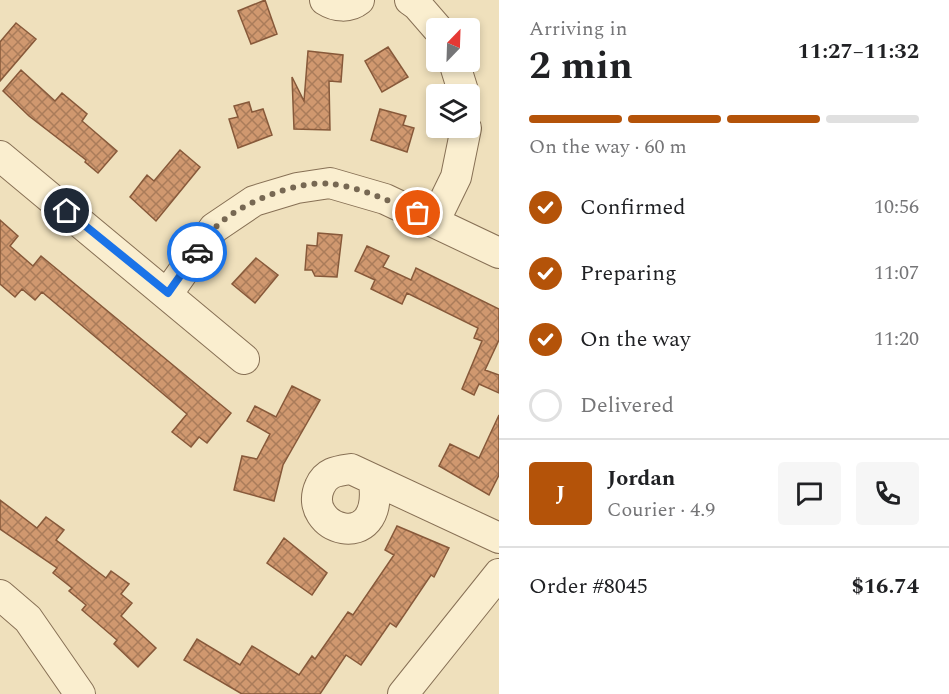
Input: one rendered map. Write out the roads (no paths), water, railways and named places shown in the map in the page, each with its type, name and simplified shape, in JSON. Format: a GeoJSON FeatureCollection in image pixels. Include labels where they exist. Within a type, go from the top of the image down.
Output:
{"type":"FeatureCollection","features":[{"type":"Feature","properties":{"kind":"street"},"geometry":{"type":"LineString","coordinates":[[325,0],[334,5],[353,5],[359,0]]}},
{"type":"Feature","properties":{"kind":"street"},"geometry":{"type":"LineString","coordinates":[[410,0],[428,18]]}},
{"type":"Feature","properties":{"kind":"street"},"geometry":{"type":"LineString","coordinates":[[435,220],[456,177],[464,138]]}},
{"type":"Feature","properties":{"kind":"street"},"geometry":{"type":"LineString","coordinates":[[0,156],[168,293],[244,359]]}},
{"type":"Feature","properties":{"kind":"street"},"geometry":{"type":"LineString","coordinates":[[168,293],[214,228],[254,201],[297,188],[330,183],[386,199],[435,220],[499,253]]}},
{"type":"Feature","properties":{"kind":"street"},"geometry":{"type":"LineString","coordinates":[[374,482],[499,538]]}},
{"type":"Feature","properties":{"kind":"street"},"geometry":{"type":"LineString","coordinates":[[403,694],[499,574]]}},
{"type":"Feature","properties":{"kind":"street"},"geometry":{"type":"LineString","coordinates":[[0,595],[28,619],[80,694]]}}]}
